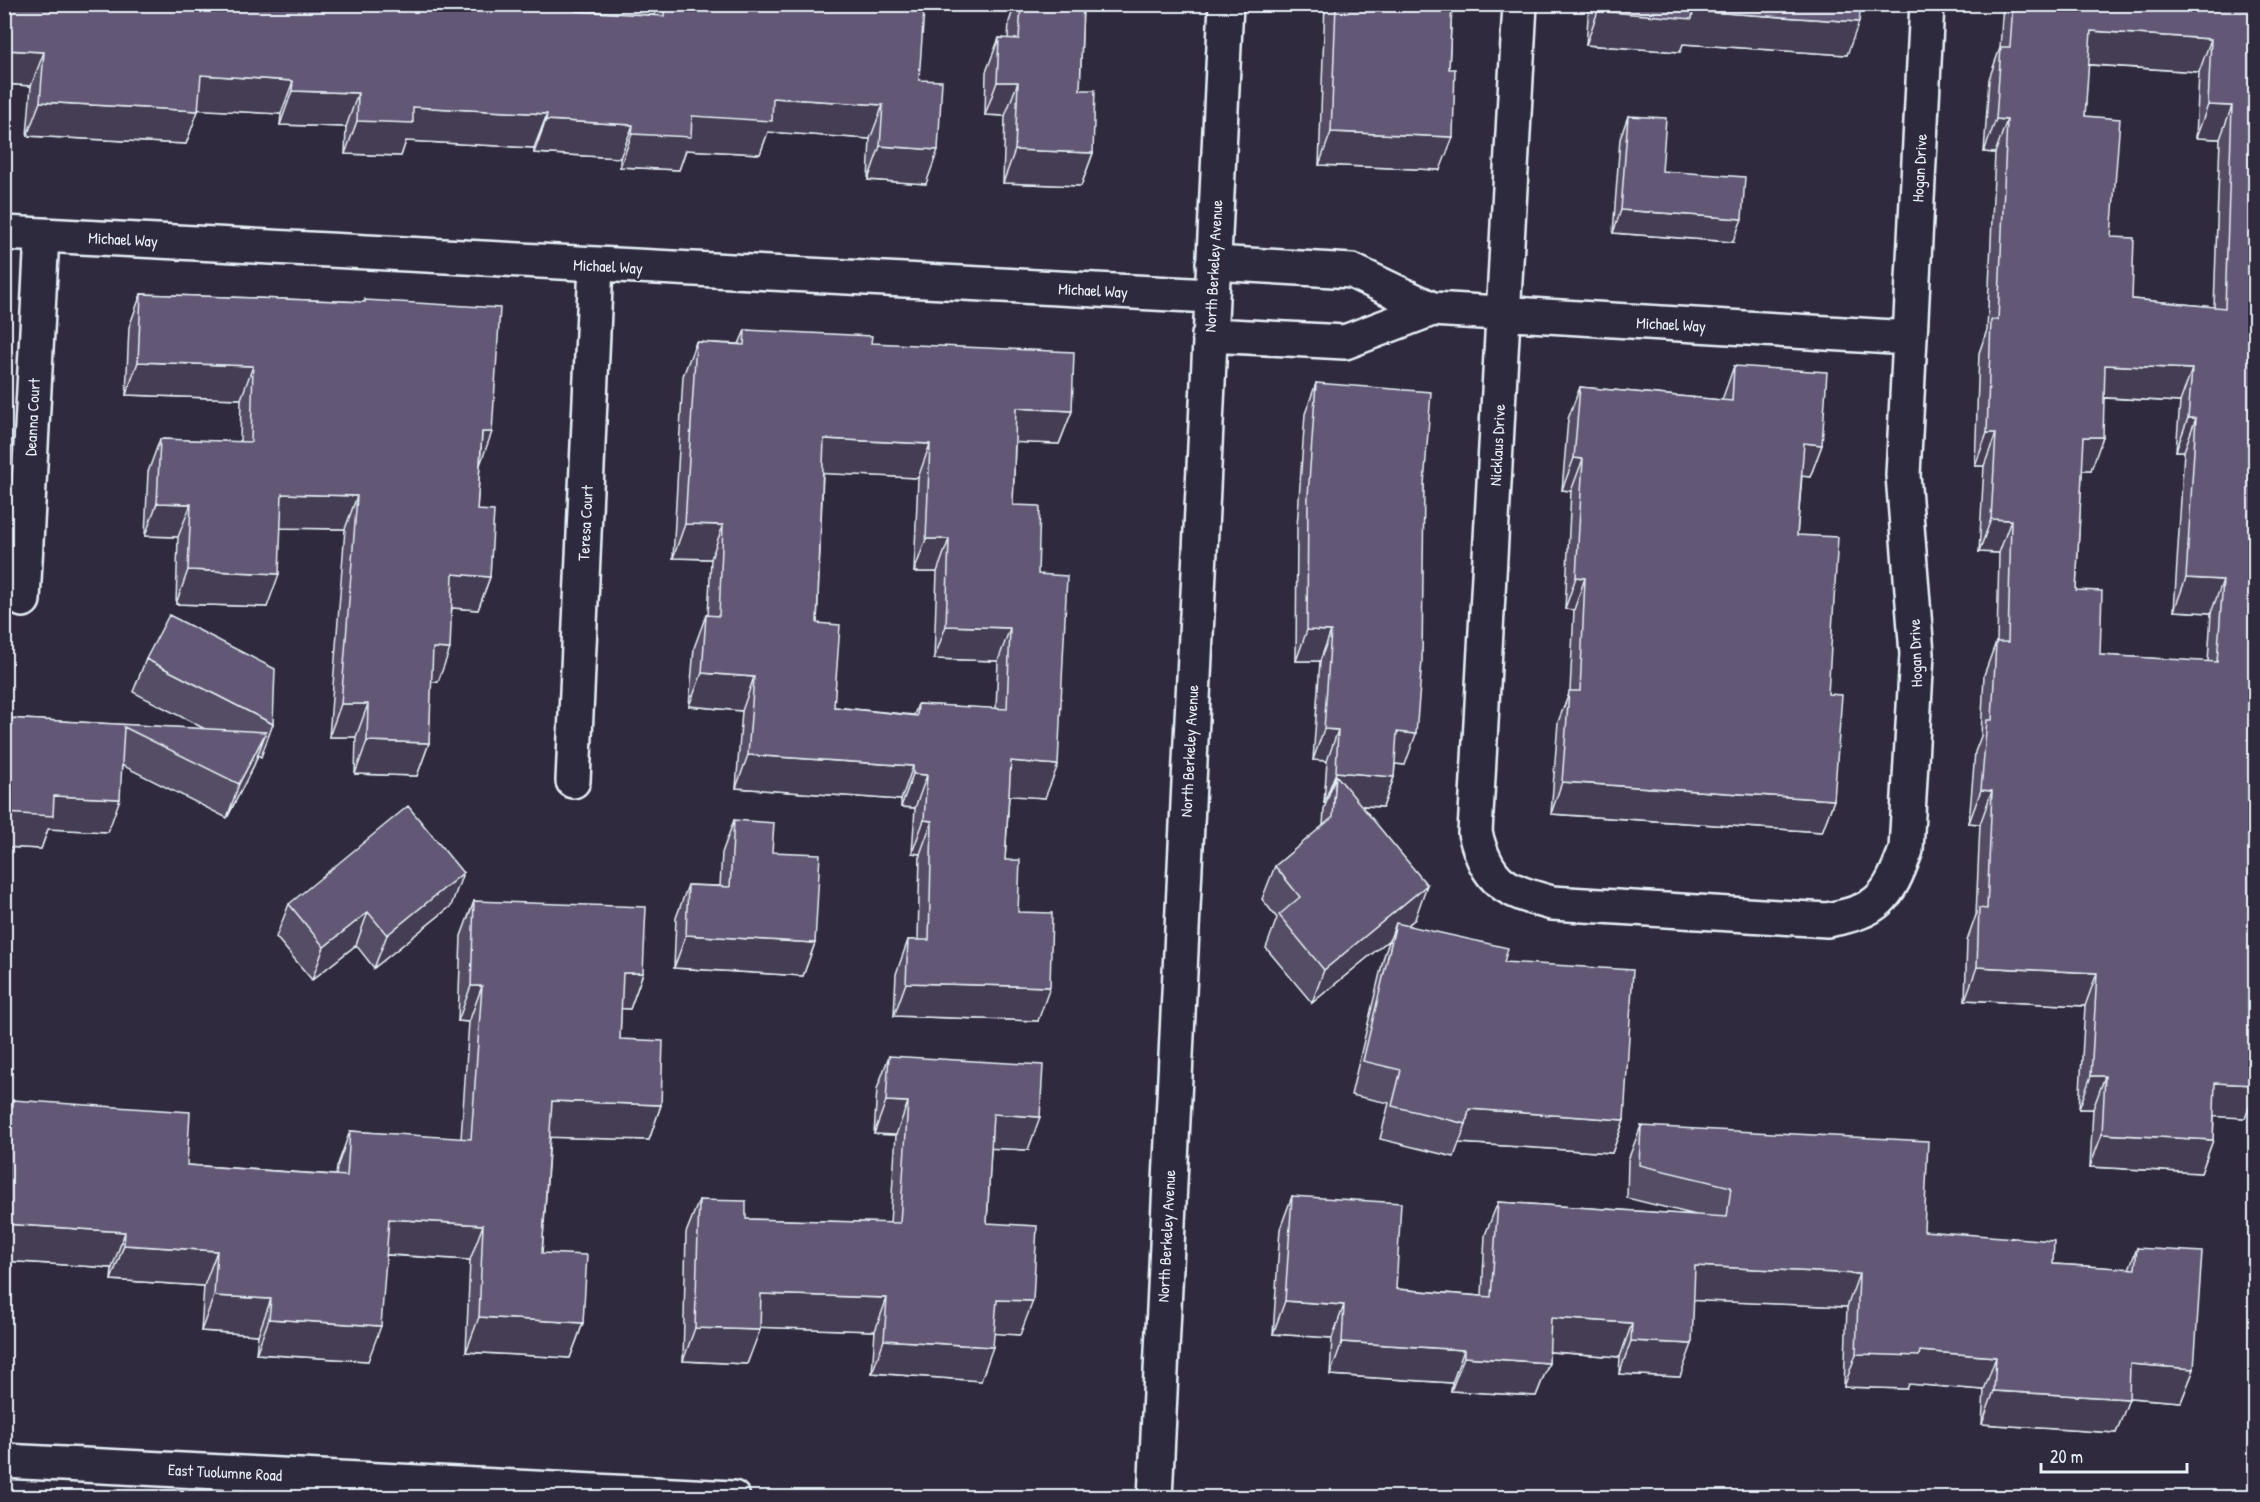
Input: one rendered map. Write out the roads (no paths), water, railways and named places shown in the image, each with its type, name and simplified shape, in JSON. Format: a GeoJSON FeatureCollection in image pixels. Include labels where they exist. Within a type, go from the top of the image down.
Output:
{"type":"FeatureCollection","features":[{"type":"Feature","properties":{"kind":"street","name":"North Berkeley Avenue"},"geometry":{"type":"LineString","coordinates":[[1155,1497],[1226,4]]}},
{"type":"Feature","properties":{"kind":"street","name":"Nicklaus Drive"},"geometry":{"type":"LineString","coordinates":[[1496,880],[1482,859],[1475,833],[1505,314],[1520,4]]}},
{"type":"Feature","properties":{"kind":"street","name":"Hogan Drive"},"geometry":{"type":"LineString","coordinates":[[1496,880],[1522,895],[1552,903],[1827,920],[1858,914],[1881,900],[1896,876],[1906,849],[1917,680],[1917,654],[1903,496],[1909,338],[1928,4]]}},
{"type":"Feature","properties":{"kind":"street","name":"Michael Way"},"geometry":{"type":"LineString","coordinates":[[4,233],[596,266],[1211,296]]}},
{"type":"Feature","properties":{"kind":"street","name":"Deanna Court"},"geometry":{"type":"LineString","coordinates":[[22,600],[42,235]]}},
{"type":"Feature","properties":{"kind":"street","name":"Michael Way"},"geometry":{"type":"LineString","coordinates":[[1213,263],[1352,271],[1432,309],[1909,338]]}},
{"type":"Feature","properties":{"kind":"street","name":"Teresa Court"},"geometry":{"type":"LineString","coordinates":[[573,781],[596,266]]}},
{"type":"Feature","properties":{"kind":"street","name":"Michael Way"},"geometry":{"type":"LineString","coordinates":[[1209,335],[1345,342],[1432,309]]}},
{"type":"Feature","properties":{"kind":"street","name":"East Tuolumne Road"},"geometry":{"type":"LineString","coordinates":[[4,1461],[733,1497]]}}]}
